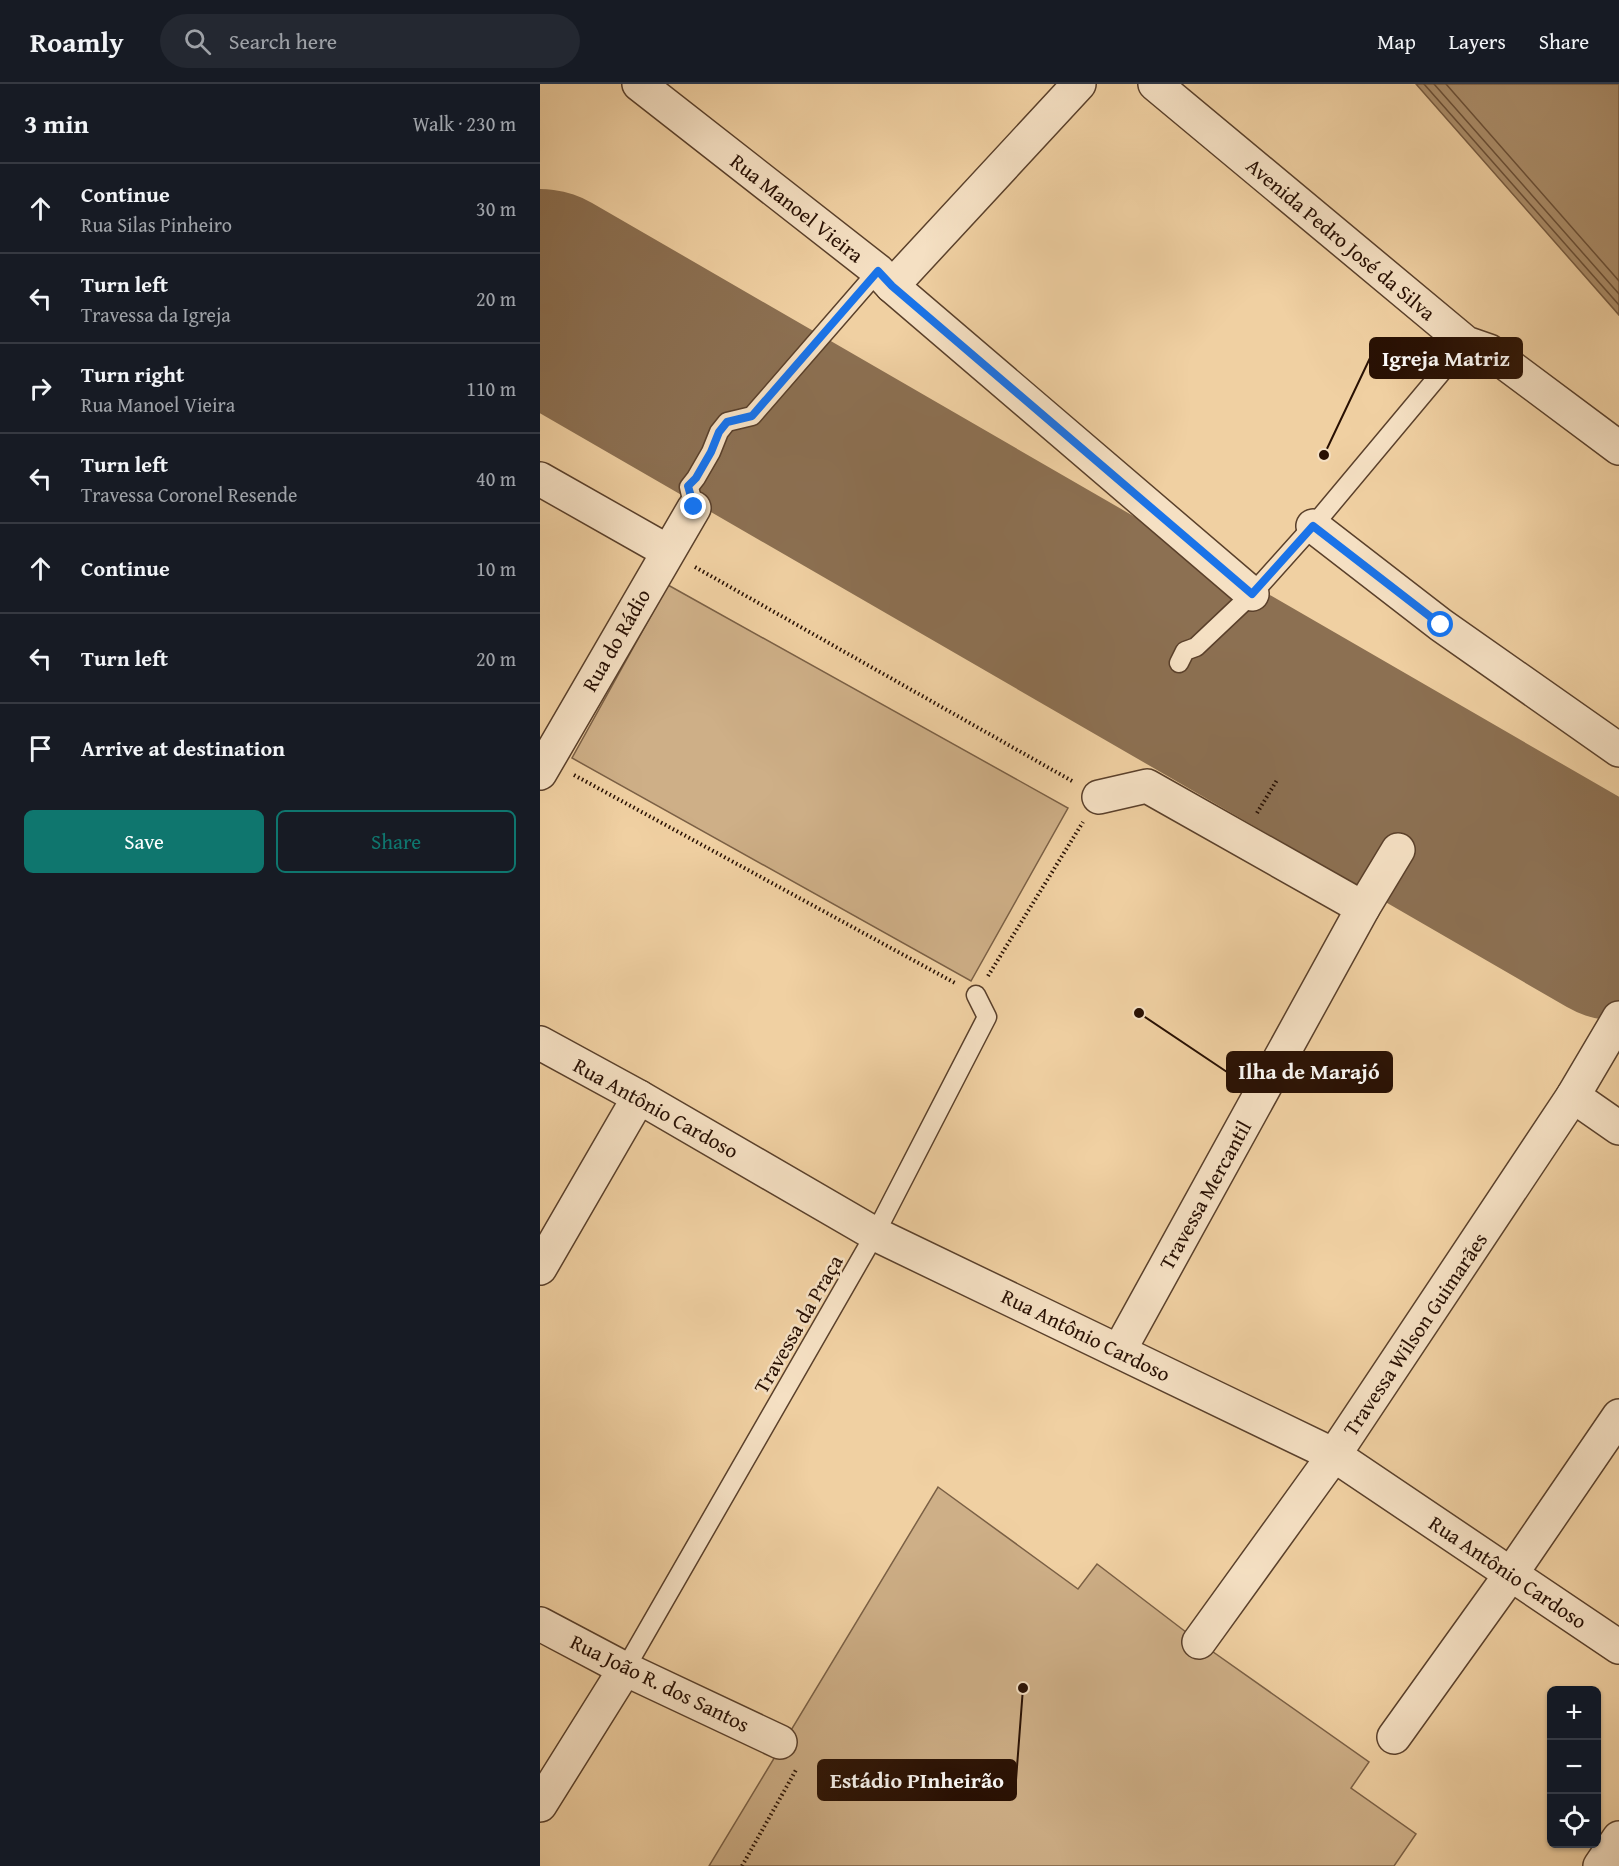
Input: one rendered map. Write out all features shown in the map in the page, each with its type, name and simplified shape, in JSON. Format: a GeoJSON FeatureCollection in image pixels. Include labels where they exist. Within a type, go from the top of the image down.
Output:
{"type":"FeatureCollection","features":[{"type":"Feature","properties":{"kind":"street","name":"Rua Manoel Vieira"},"geometry":{"type":"LineString","coordinates":[[639,84],[885,279],[1252,594]]}},
{"type":"Feature","properties":{"kind":"street"},"geometry":{"type":"LineString","coordinates":[[885,279],[1079,84]]}},
{"type":"Feature","properties":{"kind":"street","name":"Avenida Pedro José da Silva"},"geometry":{"type":"LineString","coordinates":[[1155,84],[1466,343],[1489,351],[1619,448]]}},
{"type":"Feature","properties":{"kind":"street"},"geometry":{"type":"LineString","coordinates":[[540,479],[667,551]]}},
{"type":"Feature","properties":{"kind":"street","name":"Rua do Rádio"},"geometry":{"type":"LineString","coordinates":[[544,767],[694,507]]}},
{"type":"Feature","properties":{"kind":"street"},"geometry":{"type":"LineString","coordinates":[[1313,526],[1441,625],[1619,750]]}},
{"type":"Feature","properties":{"kind":"street"},"geometry":{"type":"LineString","coordinates":[[1099,797],[1147,786],[1364,908]]}},
{"type":"Feature","properties":{"kind":"street","name":"Travessa Mercantil"},"geometry":{"type":"LineString","coordinates":[[1119,1351],[1398,850]]}},
{"type":"Feature","properties":{"kind":"street","name":"Travessa Wilson Guimarães"},"geometry":{"type":"LineString","coordinates":[[1199,1642],[1334,1455],[1573,1096],[1619,1018]]}},
{"type":"Feature","properties":{"kind":"street","name":"Rua Antônio Cardoso"},"geometry":{"type":"LineString","coordinates":[[540,1043],[639,1097],[875,1234],[1334,1455],[1619,1647]]}},
{"type":"Feature","properties":{"kind":"street"},"geometry":{"type":"LineString","coordinates":[[1573,1096],[1619,1128]]}},
{"type":"Feature","properties":{"kind":"street"},"geometry":{"type":"LineString","coordinates":[[540,1269],[639,1097]]}},
{"type":"Feature","properties":{"kind":"street"},"geometry":{"type":"LineString","coordinates":[[1394,1737],[1511,1574],[1619,1416]]}},
{"type":"Feature","properties":{"kind":"street","name":"Rua João R. dos Santos"},"geometry":{"type":"LineString","coordinates":[[540,1624],[625,1669],[780,1742]]}},
{"type":"Feature","properties":{"kind":"street"},"geometry":{"type":"LineString","coordinates":[[540,1805],[625,1669]]}},
{"type":"Feature","properties":{"kind":"street"},"geometry":{"type":"LineString","coordinates":[[1600,1866],[1619,1838]]}},
{"type":"Feature","properties":{"kind":"lane"},"geometry":{"type":"LineString","coordinates":[[694,507],[688,486],[696,478],[719,432],[727,422],[752,416],[885,279]]}},
{"type":"Feature","properties":{"kind":"lane"},"geometry":{"type":"LineString","coordinates":[[1179,663],[1185,651],[1196,647],[1252,594],[1313,526],[1466,343]]}},
{"type":"Feature","properties":{"kind":"lane","name":"Travessa da Praça"},"geometry":{"type":"LineString","coordinates":[[625,1669],[875,1234],[987,1017],[976,995]]}},
{"type":"Feature","properties":{"kind":"path"},"geometry":{"type":"LineString","coordinates":[[544,767],[976,995],[1099,797],[667,551]]}},
{"type":"Feature","properties":{"kind":"path"},"geometry":{"type":"LineString","coordinates":[[742,1866],[801,1760],[780,1742]]}},
{"type":"Feature","properties":{"kind":"shaded area"},"geometry":{"type":"Polygon","coordinates":[[[668,585],[1068,808],[971,981],[572,758],[668,585]]]}},
{"type":"Feature","properties":{"kind":"shaded area"},"geometry":{"type":"Polygon","coordinates":[[[938,1487],[1078,1589],[1097,1564],[1199,1642],[1369,1762],[1351,1788],[1416,1834],[1394,1866],[709,1866],[938,1487]]]}},
{"type":"Feature","properties":{"kind":"water"},"geometry":{"type":"Polygon","coordinates":[[[1416,84],[1619,84],[1619,315],[1416,84]]]}},
{"type":"Feature","properties":{"kind":"runway"},"geometry":{"type":"LineString","coordinates":[[540,293],[1619,917]]}},
{"type":"Feature","properties":{"kind":"place","name":"Igreja Matriz"},"geometry":{"type":"Point","coordinates":[1324,455]}},
{"type":"Feature","properties":{"kind":"place","name":"Ilha de Marajó"},"geometry":{"type":"Point","coordinates":[1139,1013]}},
{"type":"Feature","properties":{"kind":"place","name":"Estádio PInheirão"},"geometry":{"type":"Point","coordinates":[1023,1688]}},
{"type":"Feature","properties":{"kind":"route"},"geometry":{"type":"LineString","coordinates":[[694,507],[688,486],[696,478],[711,452],[719,432],[727,422],[752,416],[878,271],[892,286],[1252,594],[1313,526],[1441,625]]}}]}
